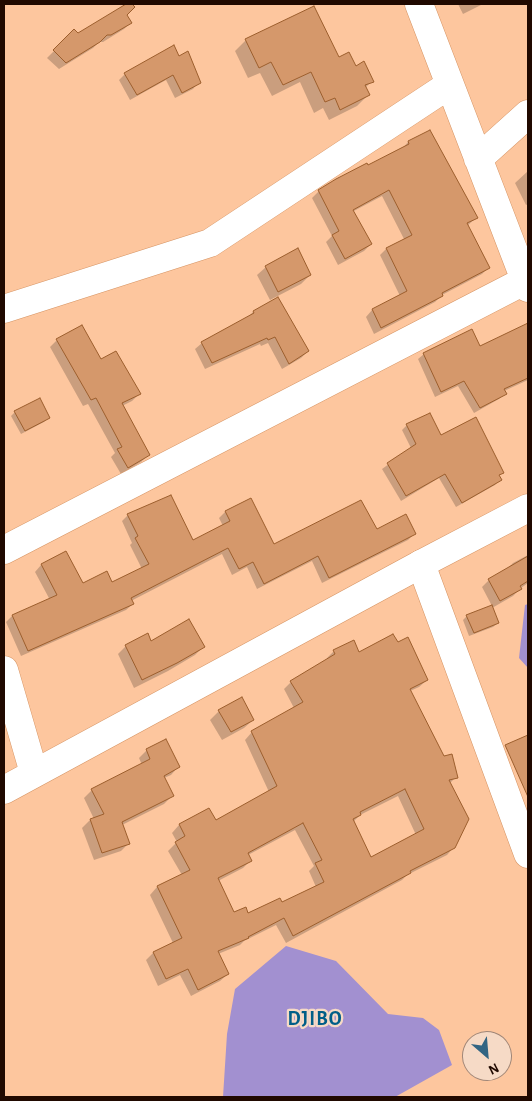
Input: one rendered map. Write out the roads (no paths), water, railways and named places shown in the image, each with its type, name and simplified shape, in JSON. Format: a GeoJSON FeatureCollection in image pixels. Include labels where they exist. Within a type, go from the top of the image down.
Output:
{"type":"FeatureCollection","features":[{"type":"Feature","properties":{"kind":"street"},"geometry":{"type":"LineString","coordinates":[[4,550],[527,283],[419,4]]}},
{"type":"Feature","properties":{"kind":"street"},"geometry":{"type":"LineString","coordinates":[[4,309],[210,243],[450,85]]}},
{"type":"Feature","properties":{"kind":"street"},"geometry":{"type":"LineString","coordinates":[[478,159],[528,114]]}},
{"type":"Feature","properties":{"kind":"street"},"geometry":{"type":"LineString","coordinates":[[4,790],[528,508]]}},
{"type":"Feature","properties":{"kind":"street"},"geometry":{"type":"LineString","coordinates":[[421,564],[526,842]]}},
{"type":"Feature","properties":{"kind":"street"},"geometry":{"type":"LineString","coordinates":[[4,670],[34,773]]}},
{"type":"Feature","properties":{"kind":"district","name":"DJIBO"},"geometry":{"type":"Point","coordinates":[315,1019]}}]}
